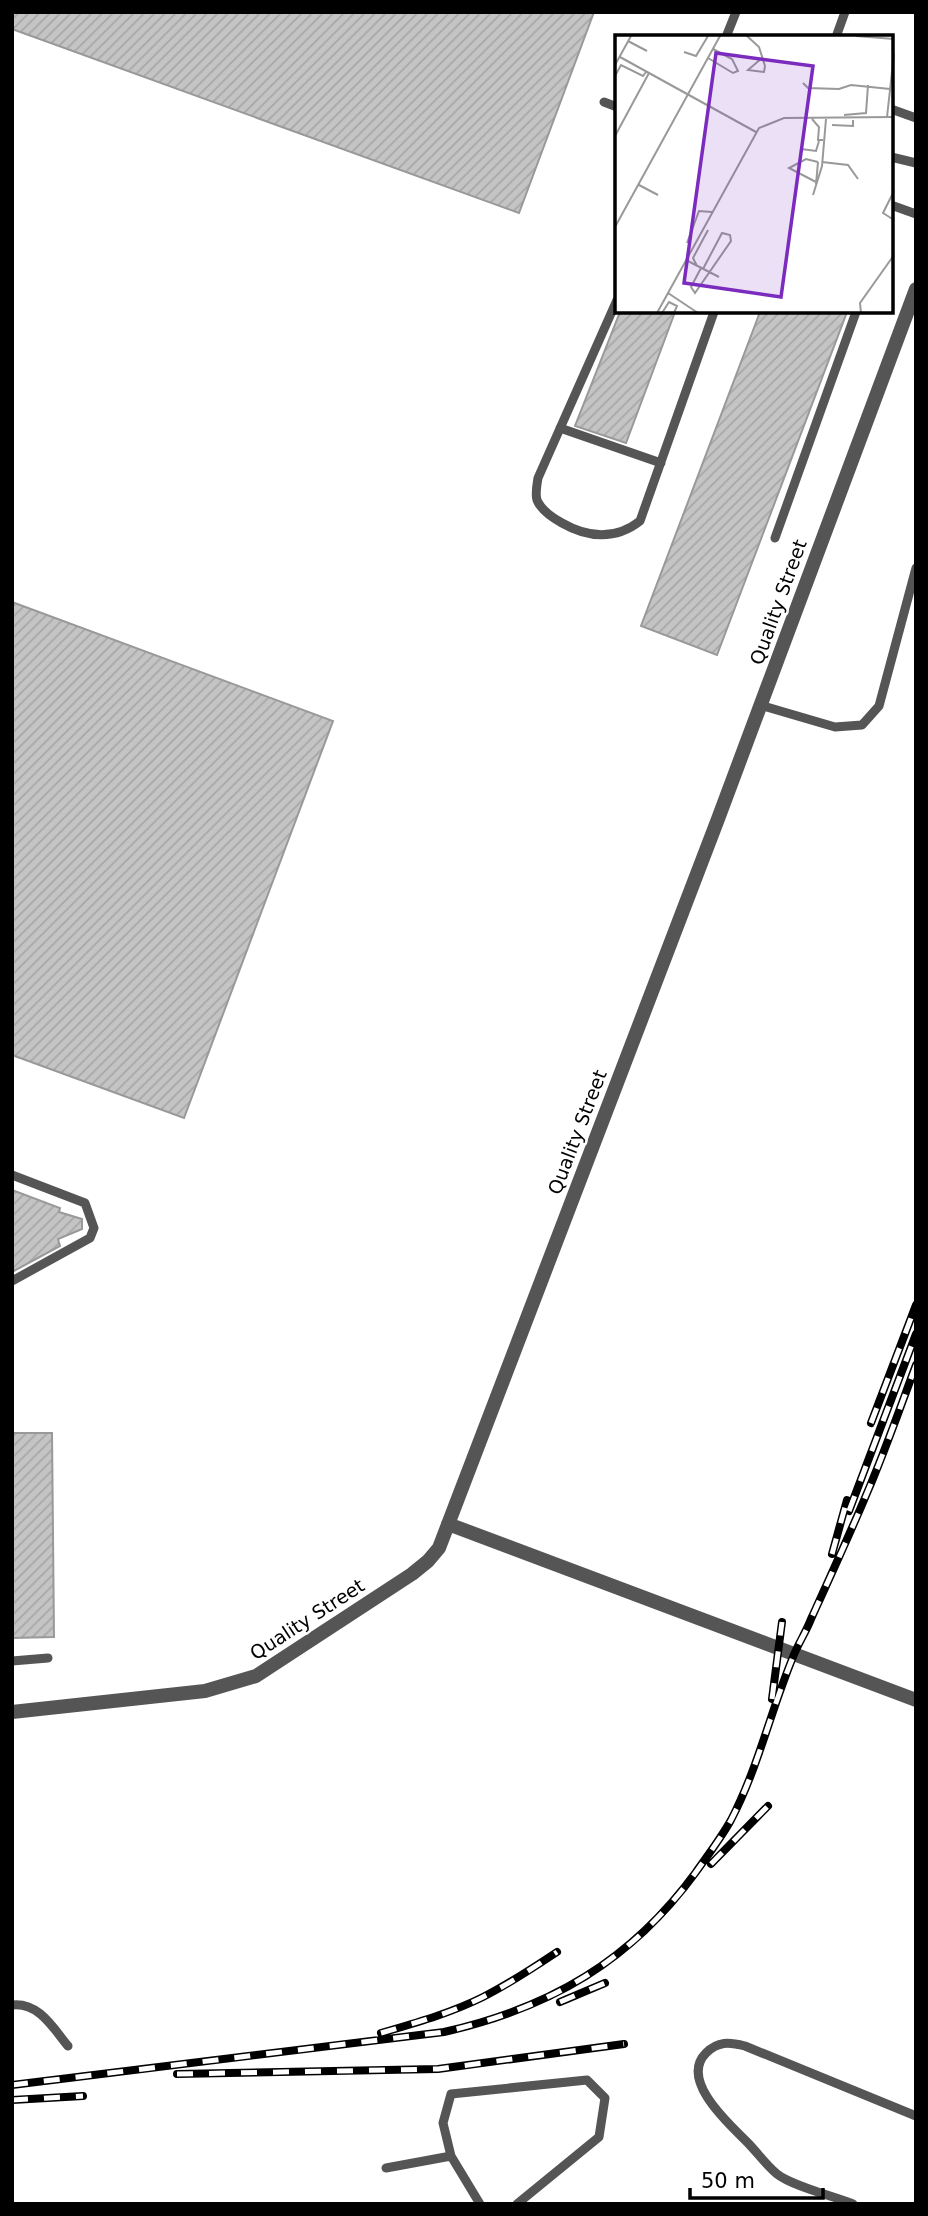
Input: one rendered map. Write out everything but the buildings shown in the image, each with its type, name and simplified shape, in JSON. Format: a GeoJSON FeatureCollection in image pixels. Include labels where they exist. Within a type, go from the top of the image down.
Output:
{"type":"FeatureCollection","features":[{"type":"Feature","properties":{"kind":"street","name":"Quality Street"},"geometry":{"type":"LineString","coordinates":[[12,1712],[205,1691],[256,1676],[428,1561],[439,1548],[916,289]]}},
{"type":"Feature","properties":{"kind":"street"},"geometry":{"type":"LineString","coordinates":[[448,1524],[916,1700]]}},
{"type":"Feature","properties":{"kind":"lane"},"geometry":{"type":"LineString","coordinates":[[727,35],[736,12]]}},
{"type":"Feature","properties":{"kind":"lane"},"geometry":{"type":"LineString","coordinates":[[837,35],[845,12]]}},
{"type":"Feature","properties":{"kind":"lane"},"geometry":{"type":"LineString","coordinates":[[604,102],[615,106]]}},
{"type":"Feature","properties":{"kind":"lane"},"geometry":{"type":"LineString","coordinates":[[893,110],[916,118]]}},
{"type":"Feature","properties":{"kind":"lane"},"geometry":{"type":"LineString","coordinates":[[893,157],[916,163]]}},
{"type":"Feature","properties":{"kind":"lane"},"geometry":{"type":"LineString","coordinates":[[893,206],[916,214]]}},
{"type":"Feature","properties":{"kind":"lane"},"geometry":{"type":"LineString","coordinates":[[615,304],[538,478],[537,500],[556,520],[580,533],[592,535],[609,535],[632,527],[640,521],[714,313]]}},
{"type":"Feature","properties":{"kind":"lane"},"geometry":{"type":"LineString","coordinates":[[775,538],[856,313]]}},
{"type":"Feature","properties":{"kind":"lane"},"geometry":{"type":"LineString","coordinates":[[560,428],[661,463]]}},
{"type":"Feature","properties":{"kind":"lane"},"geometry":{"type":"LineString","coordinates":[[760,705],[835,727],[862,725],[879,706],[916,568]]}},
{"type":"Feature","properties":{"kind":"lane"},"geometry":{"type":"LineString","coordinates":[[12,1175],[85,1203],[94,1228],[90,1238],[12,1281]]}},
{"type":"Feature","properties":{"kind":"lane"},"geometry":{"type":"LineString","coordinates":[[12,1661],[48,1658]]}},
{"type":"Feature","properties":{"kind":"lane"},"geometry":{"type":"LineString","coordinates":[[12,2005],[21,2004],[40,2013],[68,2046]]}},
{"type":"Feature","properties":{"kind":"lane"},"geometry":{"type":"LineString","coordinates":[[853,2204],[777,2174],[715,2109],[703,2091],[697,2070],[703,2055],[718,2043],[730,2042],[745,2046],[916,2116]]}},
{"type":"Feature","properties":{"kind":"lane"},"geometry":{"type":"LineString","coordinates":[[480,2204],[451,2156],[443,2123],[451,2094],[587,2080],[605,2098],[599,2137],[517,2204]]}},
{"type":"Feature","properties":{"kind":"lane"},"geometry":{"type":"LineString","coordinates":[[386,2168],[451,2156]]}},
{"type":"Feature","properties":{"kind":"railway"},"geometry":{"type":"LineString","coordinates":[[871,1423],[916,1305]]}},
{"type":"Feature","properties":{"kind":"railway"},"geometry":{"type":"LineString","coordinates":[[849,1511],[916,1334]]}},
{"type":"Feature","properties":{"kind":"railway"},"geometry":{"type":"LineString","coordinates":[[12,2085],[444,2032],[483,2022],[553,1994],[616,1955],[671,1903],[731,1820],[749,1780],[793,1657],[867,1493],[916,1365]]}},
{"type":"Feature","properties":{"kind":"railway"},"geometry":{"type":"LineString","coordinates":[[832,1554],[847,1500]]}},
{"type":"Feature","properties":{"kind":"railway"},"geometry":{"type":"LineString","coordinates":[[772,1699],[782,1622]]}},
{"type":"Feature","properties":{"kind":"railway"},"geometry":{"type":"LineString","coordinates":[[711,1864],[768,1806]]}},
{"type":"Feature","properties":{"kind":"railway"},"geometry":{"type":"LineString","coordinates":[[381,2033],[471,2003],[557,1952]]}},
{"type":"Feature","properties":{"kind":"railway"},"geometry":{"type":"LineString","coordinates":[[560,2002],[605,1983]]}},
{"type":"Feature","properties":{"kind":"railway"},"geometry":{"type":"LineString","coordinates":[[177,2074],[438,2069],[624,2044]]}},
{"type":"Feature","properties":{"kind":"railway"},"geometry":{"type":"LineString","coordinates":[[12,2100],[83,2096]]}}]}
